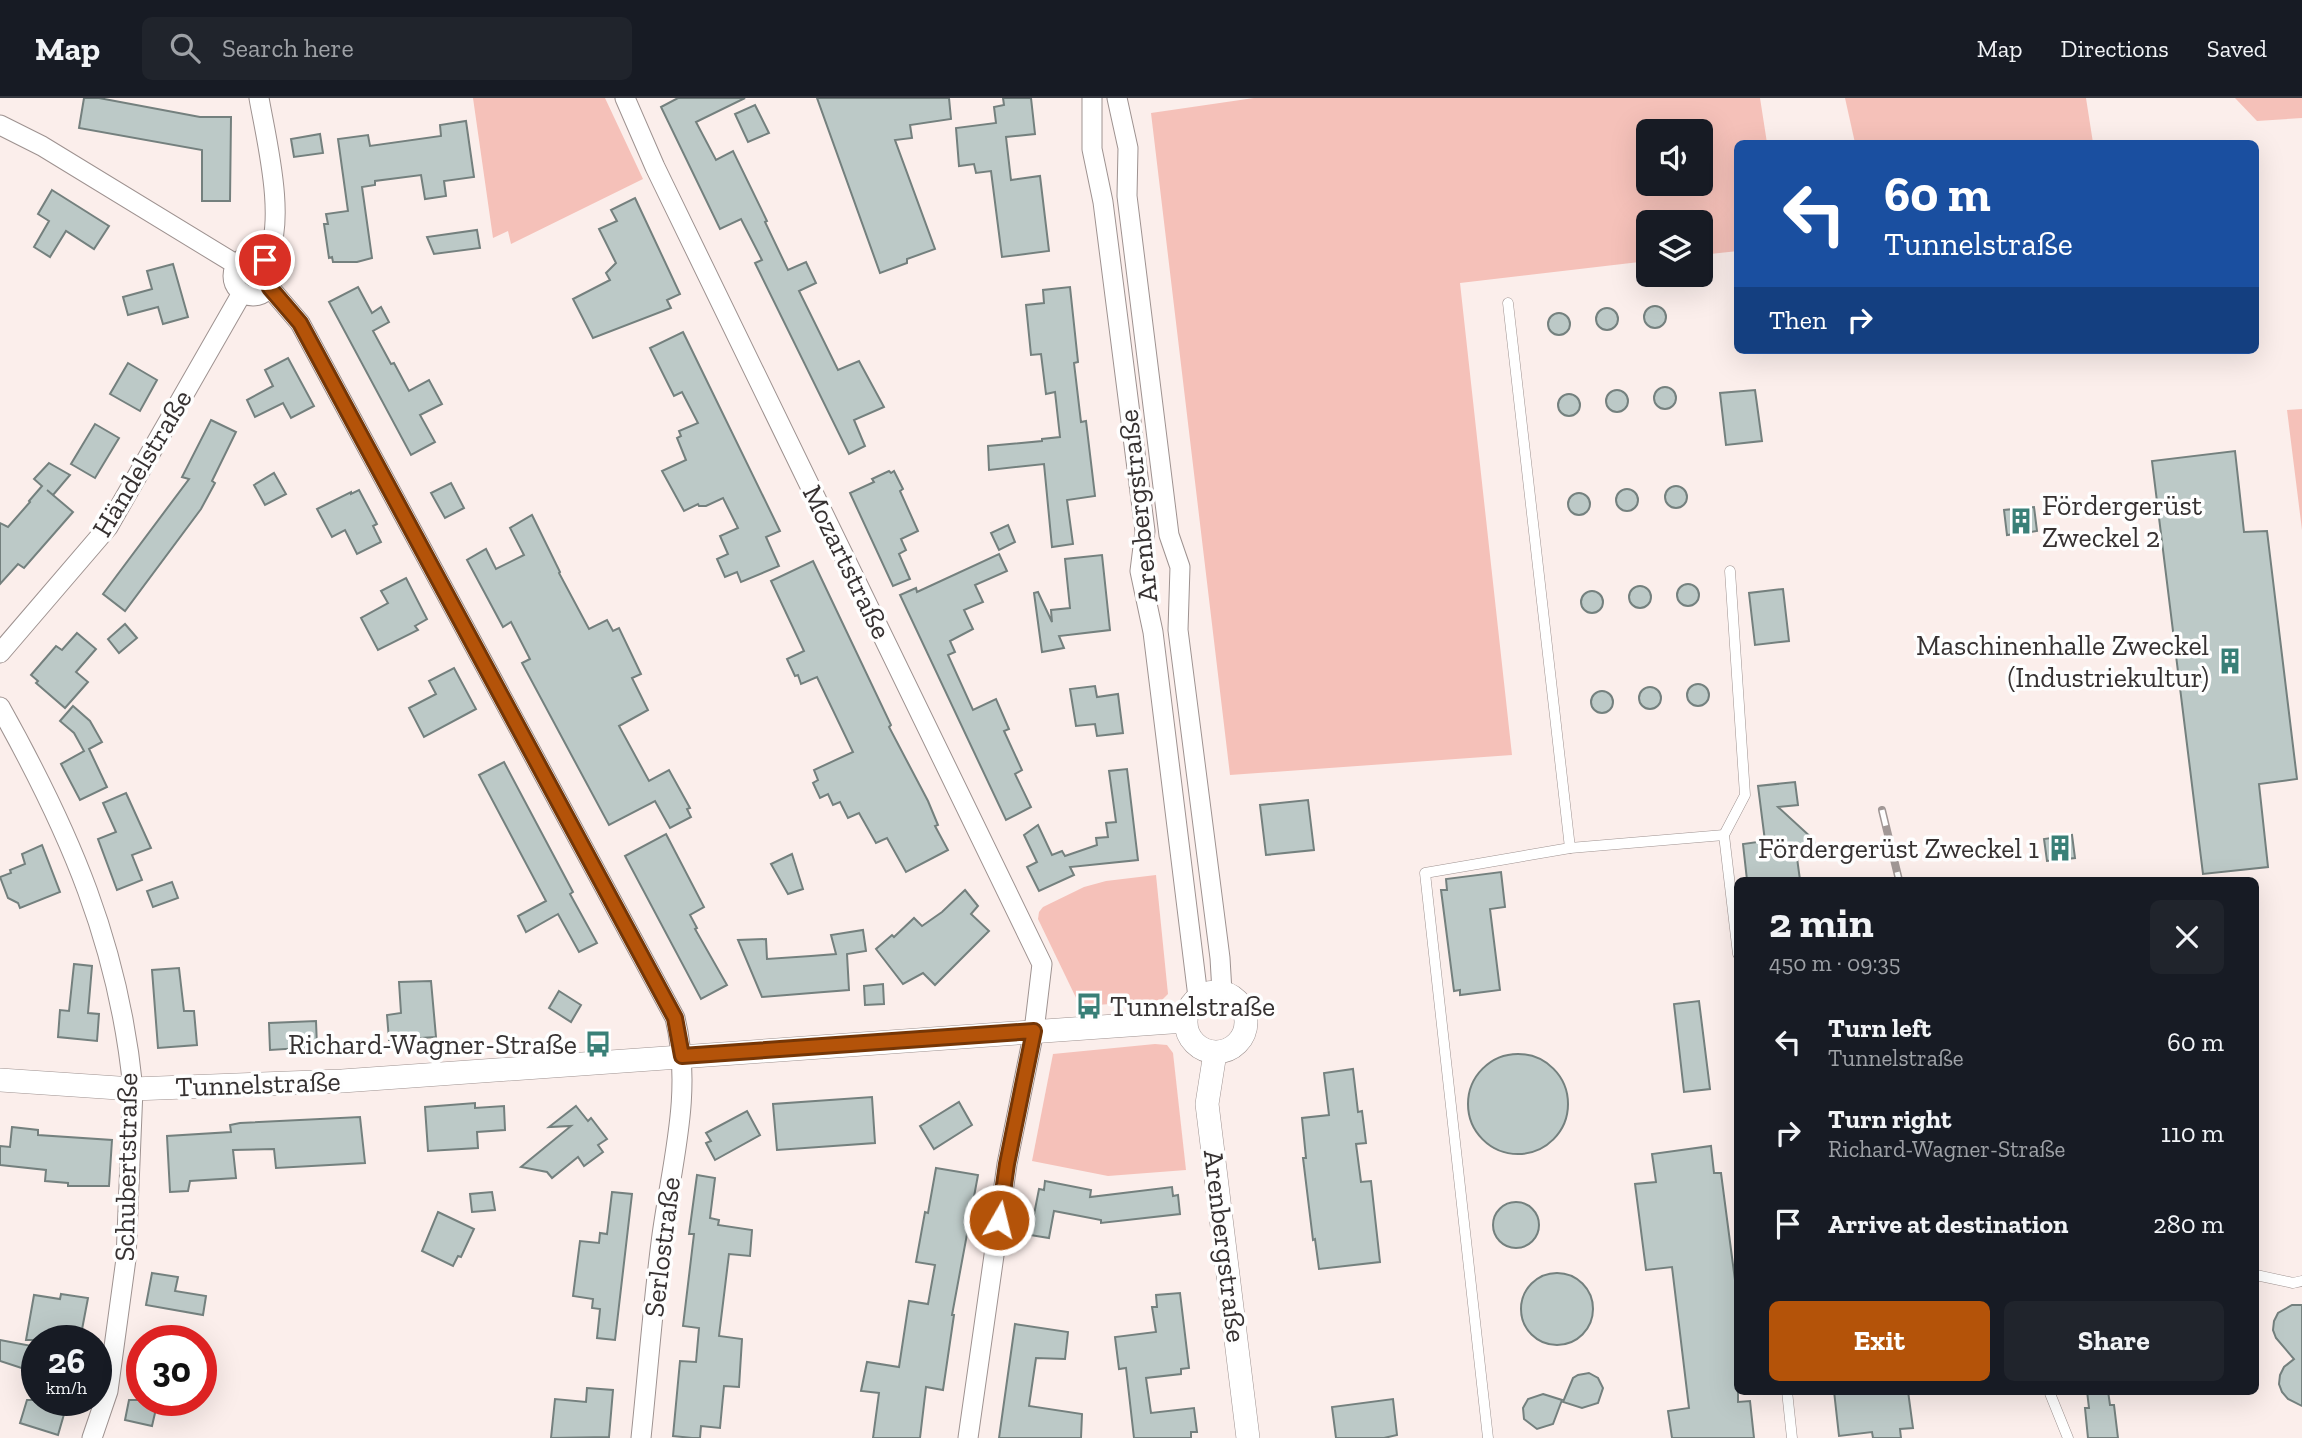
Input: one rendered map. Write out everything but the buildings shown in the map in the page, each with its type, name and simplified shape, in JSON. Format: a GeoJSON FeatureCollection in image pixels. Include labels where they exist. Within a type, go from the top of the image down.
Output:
{"type":"FeatureCollection","features":[{"type":"Feature","properties":{"kind":"street"},"geometry":{"type":"LineString","coordinates":[[259,98],[271,165],[276,222],[272,250],[265,260]]}},
{"type":"Feature","properties":{"kind":"street","name":"Mozartstraße"},"geometry":{"type":"LineString","coordinates":[[625,98],[660,178],[1042,964],[1034,1031],[1007,1164],[968,1438]]}},
{"type":"Feature","properties":{"kind":"street","name":"Arenbergstraße"},"geometry":{"type":"LineString","coordinates":[[1091,98],[1092,149],[1103,202],[1145,531],[1140,571],[1153,632],[1198,997]]}},
{"type":"Feature","properties":{"kind":"street","name":"Arenbergstraße"},"geometry":{"type":"LineString","coordinates":[[1117,98],[1128,148],[1127,196],[1169,535],[1180,567],[1178,630],[1220,958],[1222,992]]}},
{"type":"Feature","properties":{"kind":"street"},"geometry":{"type":"LineString","coordinates":[[0,125],[42,146],[237,265]]}},
{"type":"Feature","properties":{"kind":"street"},"geometry":{"type":"LineString","coordinates":[[250,256],[265,260],[273,273],[270,288],[257,297],[242,293],[233,280],[237,265],[250,256]]}},
{"type":"Feature","properties":{"kind":"street"},"geometry":{"type":"LineString","coordinates":[[270,288],[300,323],[675,1018],[682,1056]]}},
{"type":"Feature","properties":{"kind":"street","name":"Händelstraße"},"geometry":{"type":"LineString","coordinates":[[0,653],[108,527],[242,293]]}},
{"type":"Feature","properties":{"kind":"street","name":"Schubertstraße"},"geometry":{"type":"LineString","coordinates":[[0,708],[33,766],[85,878],[120,997],[133,1089],[126,1259],[108,1391],[92,1438]]}},
{"type":"Feature","properties":{"kind":"street"},"geometry":{"type":"LineString","coordinates":[[1211,992],[1222,992],[1237,1000],[1245,1012],[1247,1026],[1242,1040],[1229,1050],[1215,1053],[1199,1048],[1189,1036],[1185,1021],[1189,1008],[1198,997],[1211,992]]}},
{"type":"Feature","properties":{"kind":"street","name":"Tunnelstraße"},"geometry":{"type":"LineString","coordinates":[[0,1080],[133,1089],[342,1081],[1185,1021]]}},
{"type":"Feature","properties":{"kind":"street","name":"Arenbergstraße"},"geometry":{"type":"LineString","coordinates":[[1215,1053],[1207,1104],[1248,1438]]}},
{"type":"Feature","properties":{"kind":"street","name":"Serlostraße"},"geometry":{"type":"LineString","coordinates":[[641,1438],[662,1237],[683,1089],[682,1056]]}},
{"type":"Feature","properties":{"kind":"lane"},"geometry":{"type":"LineString","coordinates":[[1508,303],[1570,848]]}},
{"type":"Feature","properties":{"kind":"lane"},"geometry":{"type":"LineString","coordinates":[[1730,571],[1745,795],[1724,835],[1734,920]]}},
{"type":"Feature","properties":{"kind":"lane"},"geometry":{"type":"LineString","coordinates":[[1488,1438],[1425,873],[1570,848],[1724,835]]}},
{"type":"Feature","properties":{"kind":"lane"},"geometry":{"type":"LineString","coordinates":[[2259,1276],[2293,1283],[2302,1281]]}},
{"type":"Feature","properties":{"kind":"lane"},"geometry":{"type":"LineString","coordinates":[[1787,1395],[1792,1438]]}},
{"type":"Feature","properties":{"kind":"lane"},"geometry":{"type":"LineString","coordinates":[[2051,1395],[2068,1438]]}},
{"type":"Feature","properties":{"kind":"shaded area"},"geometry":{"type":"Polygon","coordinates":[[[473,98],[605,98],[643,179],[511,244],[508,231],[493,238],[473,98]]]}},
{"type":"Feature","properties":{"kind":"shaded area"},"geometry":{"type":"Polygon","coordinates":[[[1254,98],[1760,98],[1767,140],[1734,140],[1734,251],[1713,254],[1713,210],[1636,210],[1636,262],[1460,283],[1512,755],[1230,775],[1151,113],[1254,98]]]}},
{"type":"Feature","properties":{"kind":"shaded area"},"geometry":{"type":"Polygon","coordinates":[[[1845,98],[2086,98],[2093,140],[1854,140],[1845,98]]]}},
{"type":"Feature","properties":{"kind":"shaded area"},"geometry":{"type":"Polygon","coordinates":[[[2235,98],[2302,98],[2302,118],[2257,121],[2235,98]]]}},
{"type":"Feature","properties":{"kind":"shaded area"},"geometry":{"type":"Polygon","coordinates":[[[2302,409],[2302,530],[2287,410],[2302,409]]]}},
{"type":"Feature","properties":{"kind":"shaded area"},"geometry":{"type":"Polygon","coordinates":[[[1156,875],[1168,994],[1162,1000],[1084,1006],[1079,1004],[1038,919],[1039,912],[1043,907],[1084,887],[1106,881],[1156,875]]]}},
{"type":"Feature","properties":{"kind":"shaded area"},"geometry":{"type":"Polygon","coordinates":[[[1167,1045],[1173,1053],[1186,1170],[1108,1176],[1032,1161],[1053,1054],[1167,1045]]]}},
{"type":"Feature","properties":{"kind":"railway"},"geometry":{"type":"LineString","coordinates":[[1882,810],[1898,877]]}},
{"type":"Feature","properties":{"kind":"place","name":"Fördergerüst Zweckel 2"},"geometry":{"type":"Point","coordinates":[2021,521]}},
{"type":"Feature","properties":{"kind":"place","name":"Maschinenhalle Zweckel (Industriekultur)"},"geometry":{"type":"Point","coordinates":[2230,661]}},
{"type":"Feature","properties":{"kind":"place","name":"Fördergerüst Zweckel 1"},"geometry":{"type":"Point","coordinates":[2060,848]}},
{"type":"Feature","properties":{"kind":"place","name":"Tunnelstraße"},"geometry":{"type":"Point","coordinates":[1089,1006]}},
{"type":"Feature","properties":{"kind":"place","name":"Richard-Wagner-Straße"},"geometry":{"type":"Point","coordinates":[598,1044]}},
{"type":"Feature","properties":{"kind":"route"},"geometry":{"type":"LineString","coordinates":[[265,260],[273,273],[270,288],[300,323],[675,1018],[682,1056],[1034,1031],[1007,1164],[999,1220]]}}]}
